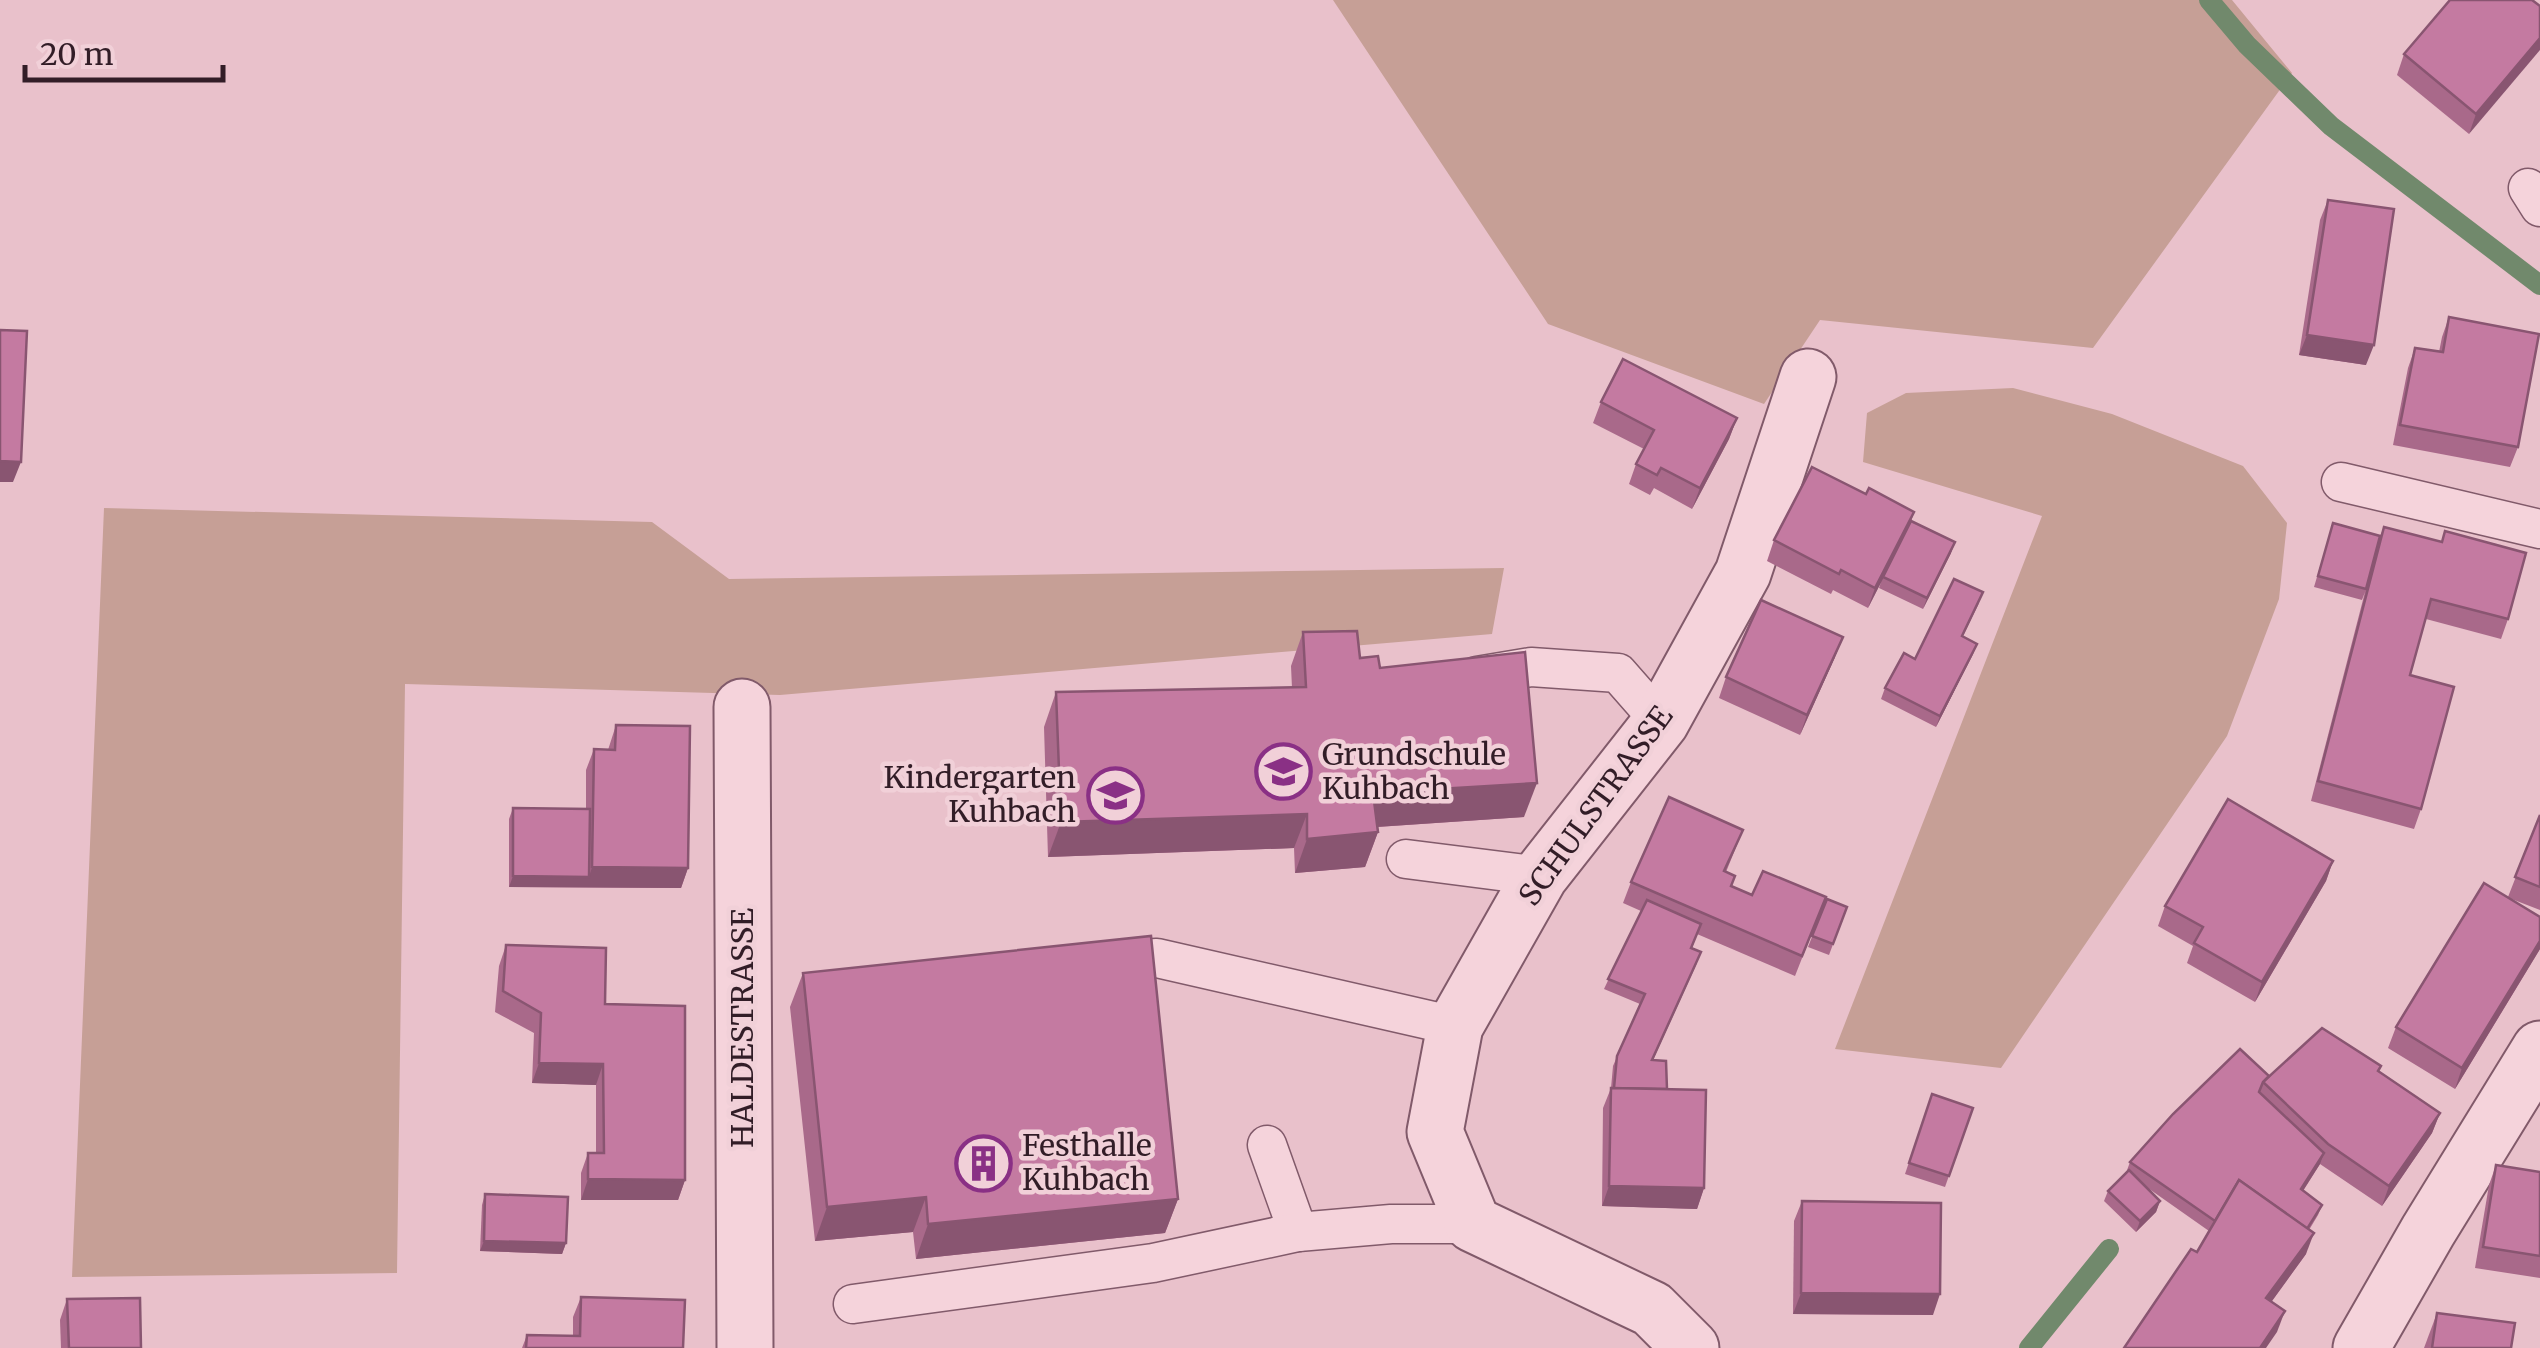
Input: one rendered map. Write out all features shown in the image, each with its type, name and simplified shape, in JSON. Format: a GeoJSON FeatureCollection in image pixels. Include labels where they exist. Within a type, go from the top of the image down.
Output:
{"type":"FeatureCollection","features":[{"type":"Feature","properties":{"kind":"street","name":"SCHULSTRASSE"},"geometry":{"type":"LineString","coordinates":[[1473,1224],[1436,1132],[1455,1026],[1540,876],[1661,722],[1744,573],[1808,377]]}},
{"type":"Feature","properties":{"kind":"street","name":"HALDESTRASSE"},"geometry":{"type":"LineString","coordinates":[[742,707],[745,1348]]}},
{"type":"Feature","properties":{"kind":"street"},"geometry":{"type":"LineString","coordinates":[[2360,1348],[2540,1049]]}},
{"type":"Feature","properties":{"kind":"street"},"geometry":{"type":"LineString","coordinates":[[1473,1224],[1652,1308],[1691,1348]]}},
{"type":"Feature","properties":{"kind":"lane"},"geometry":{"type":"LineString","coordinates":[[2340,482],[2540,529]]}},
{"type":"Feature","properties":{"kind":"lane"},"geometry":{"type":"LineString","coordinates":[[1442,681],[1532,668],[1618,673],[1661,722]]}},
{"type":"Feature","properties":{"kind":"lane"},"geometry":{"type":"LineString","coordinates":[[1406,859],[1540,876]]}},
{"type":"Feature","properties":{"kind":"lane"},"geometry":{"type":"LineString","coordinates":[[1078,962],[1157,958],[1455,1026]]}},
{"type":"Feature","properties":{"kind":"lane"},"geometry":{"type":"LineString","coordinates":[[1267,1146],[1298,1232]]}},
{"type":"Feature","properties":{"kind":"lane"},"geometry":{"type":"LineString","coordinates":[[854,1304],[1152,1263],[1298,1232],[1392,1224],[1473,1224]]}},
{"type":"Feature","properties":{"kind":"shaded area"},"geometry":{"type":"Polygon","coordinates":[[[1333,0],[2232,0],[2292,73],[2093,348],[1820,320],[1764,404],[1548,324],[1333,0]]]}},
{"type":"Feature","properties":{"kind":"shaded area"},"geometry":{"type":"Polygon","coordinates":[[[2013,388],[2112,414],[2243,466],[2287,523],[2279,599],[2227,736],[2001,1068],[1835,1049],[2042,516],[1863,462],[1867,413],[1906,393],[2013,388]]]}},
{"type":"Feature","properties":{"kind":"shaded area"},"geometry":{"type":"Polygon","coordinates":[[[104,508],[652,522],[729,579],[1504,568],[1492,634],[780,695],[405,684],[397,1273],[72,1277],[104,508]]]}},
{"type":"Feature","properties":{"kind":"building"},"geometry":{"type":"Polygon","coordinates":[[[2450,0],[2532,0],[2540,6],[2540,38],[2476,114],[2404,54],[2450,0]]]}},
{"type":"Feature","properties":{"kind":"building"},"geometry":{"type":"Polygon","coordinates":[[[2328,200],[2394,209],[2374,345],[2307,335],[2328,200]]]}},
{"type":"Feature","properties":{"kind":"building"},"geometry":{"type":"Polygon","coordinates":[[[2449,317],[2539,334],[2518,447],[2400,425],[2415,348],[2443,352],[2449,317]]]}},
{"type":"Feature","properties":{"kind":"building"},"geometry":{"type":"Polygon","coordinates":[[[0,330],[27,331],[21,462],[0,461],[0,330]]]}},
{"type":"Feature","properties":{"kind":"building"},"geometry":{"type":"Polygon","coordinates":[[[1623,359],[1737,418],[1700,488],[1661,468],[1657,475],[1636,464],[1654,430],[1601,402],[1623,359]]]}},
{"type":"Feature","properties":{"kind":"building"},"geometry":{"type":"Polygon","coordinates":[[[1812,467],[1866,494],[1869,488],[1914,512],[1875,588],[1774,540],[1812,467]]]}},
{"type":"Feature","properties":{"kind":"building"},"geometry":{"type":"Polygon","coordinates":[[[1911,521],[1955,542],[1927,598],[1883,577],[1911,521]]]}},
{"type":"Feature","properties":{"kind":"building"},"geometry":{"type":"Polygon","coordinates":[[[2333,523],[2380,536],[2366,589],[2318,576],[2333,523]]]}},
{"type":"Feature","properties":{"kind":"building"},"geometry":{"type":"Polygon","coordinates":[[[2384,527],[2442,542],[2445,531],[2526,553],[2508,619],[2431,599],[2410,675],[2454,687],[2421,809],[2318,781],[2384,527]]]}},
{"type":"Feature","properties":{"kind":"building"},"geometry":{"type":"Polygon","coordinates":[[[1954,579],[1983,592],[1962,636],[1977,644],[1940,716],[1885,688],[1904,653],[1915,659],[1954,579]]]}},
{"type":"Feature","properties":{"kind":"building"},"geometry":{"type":"Polygon","coordinates":[[[1761,600],[1843,637],[1807,715],[1726,677],[1761,600]]]}},
{"type":"Feature","properties":{"kind":"building","name":"Grundschule Kuhbach"},"geometry":{"type":"Polygon","coordinates":[[[1357,631],[1360,658],[1378,656],[1380,668],[1525,652],[1537,783],[1373,793],[1378,832],[1307,839],[1307,814],[1061,822],[1056,692],[1306,687],[1303,632],[1357,631]]]}},
{"type":"Feature","properties":{"kind":"building"},"geometry":{"type":"Polygon","coordinates":[[[616,725],[690,726],[688,868],[592,867],[594,749],[615,750],[616,725]]]}},
{"type":"Feature","properties":{"kind":"building"},"geometry":{"type":"Polygon","coordinates":[[[1669,797],[1743,830],[1724,871],[1735,876],[1731,886],[1752,895],[1763,871],[1826,897],[1802,956],[1631,882],[1669,797]]]}},
{"type":"Feature","properties":{"kind":"building"},"geometry":{"type":"Polygon","coordinates":[[[2228,799],[2333,861],[2262,982],[2194,943],[2203,927],[2165,906],[2228,799]]]}},
{"type":"Feature","properties":{"kind":"building"},"geometry":{"type":"Polygon","coordinates":[[[513,808],[590,809],[589,877],[513,876],[513,808]]]}},
{"type":"Feature","properties":{"kind":"building"},"geometry":{"type":"Polygon","coordinates":[[[2540,815],[2540,887],[2515,877],[2540,815]]]}},
{"type":"Feature","properties":{"kind":"building"},"geometry":{"type":"Polygon","coordinates":[[[2484,883],[2540,917],[2540,941],[2462,1068],[2396,1027],[2484,883]]]}},
{"type":"Feature","properties":{"kind":"building"},"geometry":{"type":"Polygon","coordinates":[[[1827,899],[1847,907],[1833,944],[1812,936],[1827,899]]]}},
{"type":"Feature","properties":{"kind":"building"},"geometry":{"type":"Polygon","coordinates":[[[1647,900],[1701,924],[1691,948],[1701,952],[1652,1060],[1666,1061],[1667,1089],[1614,1088],[1617,1056],[1645,994],[1608,979],[1647,900]]]}},
{"type":"Feature","properties":{"kind":"building","name":"Festhalle Kuhbach"},"geometry":{"type":"Polygon","coordinates":[[[1151,936],[1178,1199],[928,1224],[926,1197],[827,1207],[803,973],[1151,936]]]}},
{"type":"Feature","properties":{"kind":"building"},"geometry":{"type":"Polygon","coordinates":[[[506,945],[606,948],[605,1004],[685,1006],[685,1180],[588,1179],[588,1153],[604,1153],[603,1064],[539,1063],[541,1013],[503,991],[506,945]]]}},
{"type":"Feature","properties":{"kind":"building"},"geometry":{"type":"Polygon","coordinates":[[[2322,1028],[2381,1066],[2378,1071],[2440,1113],[2389,1186],[2328,1144],[2263,1082],[2322,1028]]]}},
{"type":"Feature","properties":{"kind":"building"},"geometry":{"type":"Polygon","coordinates":[[[2240,1049],[2269,1076],[2259,1092],[2324,1153],[2301,1189],[2322,1205],[2307,1229],[2239,1180],[2215,1221],[2130,1162],[2240,1049]]]}},
{"type":"Feature","properties":{"kind":"building"},"geometry":{"type":"Polygon","coordinates":[[[1611,1088],[1706,1090],[1704,1188],[1609,1186],[1611,1088]]]}},
{"type":"Feature","properties":{"kind":"building"},"geometry":{"type":"Polygon","coordinates":[[[1932,1094],[1973,1108],[1949,1176],[1909,1163],[1932,1094]]]}},
{"type":"Feature","properties":{"kind":"building"},"geometry":{"type":"Polygon","coordinates":[[[2496,1165],[2540,1172],[2540,1256],[2483,1247],[2496,1165]]]}},
{"type":"Feature","properties":{"kind":"building"},"geometry":{"type":"Polygon","coordinates":[[[2129,1170],[2160,1201],[2140,1221],[2108,1191],[2129,1170]]]}},
{"type":"Feature","properties":{"kind":"building"},"geometry":{"type":"Polygon","coordinates":[[[2239,1180],[2314,1233],[2266,1298],[2285,1311],[2260,1348],[2124,1348],[2191,1249],[2197,1252],[2239,1180]]]}},
{"type":"Feature","properties":{"kind":"building"},"geometry":{"type":"Polygon","coordinates":[[[485,1194],[568,1197],[566,1243],[484,1241],[485,1194]]]}},
{"type":"Feature","properties":{"kind":"building"},"geometry":{"type":"Polygon","coordinates":[[[1802,1201],[1941,1203],[1940,1294],[1801,1293],[1802,1201]]]}},
{"type":"Feature","properties":{"kind":"building"},"geometry":{"type":"Polygon","coordinates":[[[581,1297],[685,1300],[683,1348],[526,1348],[527,1335],[580,1336],[581,1297]]]}},
{"type":"Feature","properties":{"kind":"building"},"geometry":{"type":"Polygon","coordinates":[[[140,1298],[141,1348],[69,1348],[67,1299],[140,1298]]]}},
{"type":"Feature","properties":{"kind":"building"},"geometry":{"type":"Polygon","coordinates":[[[2437,1313],[2515,1323],[2511,1348],[2432,1348],[2437,1313]]]}},
{"type":"Feature","properties":{"kind":"waterway"},"geometry":{"type":"LineString","coordinates":[[2209,0],[2247,45],[2331,126],[2540,285]]}},
{"type":"Feature","properties":{"kind":"waterway"},"geometry":{"type":"LineString","coordinates":[[2029,1348],[2109,1249]]}},
{"type":"Feature","properties":{"kind":"place","name":"Grundschule Kuhbach"},"geometry":{"type":"Point","coordinates":[1283,772]}},
{"type":"Feature","properties":{"kind":"place","name":"Kindergarten Kuhbach"},"geometry":{"type":"Point","coordinates":[1115,795]}},
{"type":"Feature","properties":{"kind":"place","name":"Festhalle Kuhbach"},"geometry":{"type":"Point","coordinates":[983,1163]}}]}
